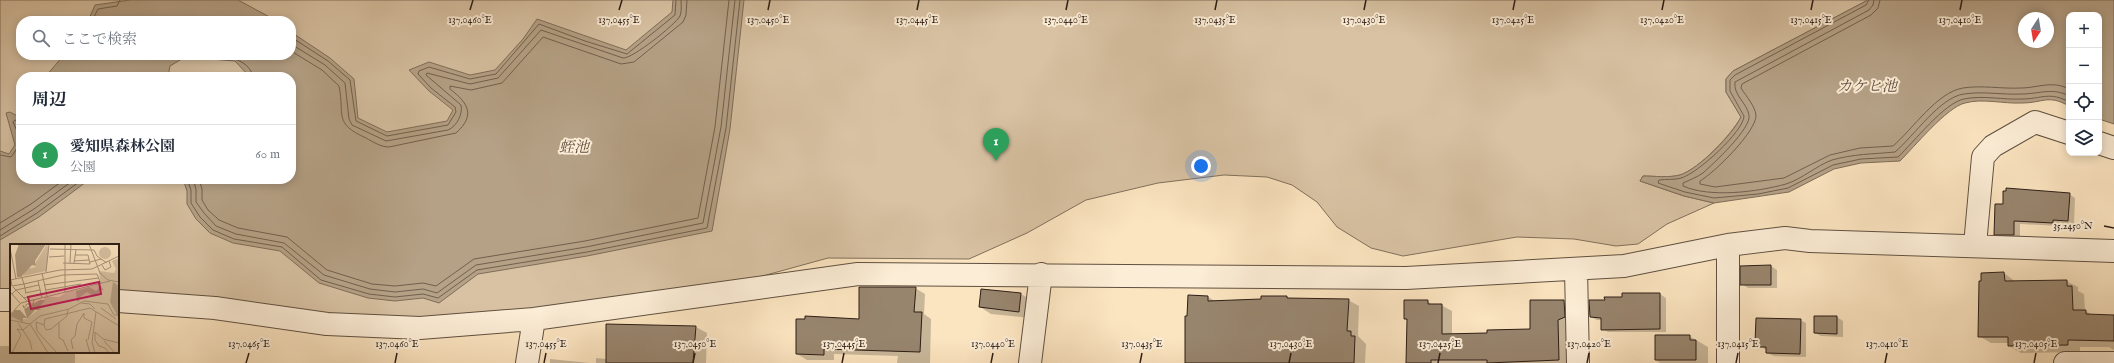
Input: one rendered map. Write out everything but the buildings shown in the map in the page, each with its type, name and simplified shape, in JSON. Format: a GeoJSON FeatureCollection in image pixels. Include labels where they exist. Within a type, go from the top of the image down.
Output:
{"type":"FeatureCollection","features":[{"type":"Feature","properties":{"kind":"street"},"geometry":{"type":"LineString","coordinates":[[1975,245],[1982,157],[1993,146],[2035,122],[2066,132]]}},
{"type":"Feature","properties":{"kind":"street"},"geometry":{"type":"LineString","coordinates":[[2102,144],[2114,148]]}},
{"type":"Feature","properties":{"kind":"street"},"geometry":{"type":"LineString","coordinates":[[119,301],[215,308],[328,324],[420,328],[534,319],[858,274],[1041,274],[1406,278],[1624,266],[1728,245],[1785,238],[1810,241],[1975,245],[2114,251]]}},
{"type":"Feature","properties":{"kind":"street"},"geometry":{"type":"LineString","coordinates":[[1728,245],[1728,363]]}},
{"type":"Feature","properties":{"kind":"street"},"geometry":{"type":"LineString","coordinates":[[1576,269],[1578,363]]}},
{"type":"Feature","properties":{"kind":"street"},"geometry":{"type":"LineString","coordinates":[[1030,363],[1041,274]]}},
{"type":"Feature","properties":{"kind":"street"},"geometry":{"type":"LineString","coordinates":[[527,363],[534,319]]}},
{"type":"Feature","properties":{"kind":"street"},"geometry":{"type":"LineString","coordinates":[[2065,363],[2114,362]]}},
{"type":"Feature","properties":{"kind":"shaded area"},"geometry":{"type":"Polygon","coordinates":[[[0,0],[1868,0],[1733,71],[1726,79],[1726,92],[1741,117],[1723,141],[1696,166],[1680,175],[1662,177],[1643,176],[1640,181],[1684,196],[1714,203],[1667,224],[1638,244],[1616,246],[1574,239],[1517,237],[1403,256],[1371,248],[1337,227],[1317,202],[1292,185],[1267,177],[1224,175],[1158,183],[1086,200],[1027,233],[969,259],[828,258],[719,288],[422,321],[119,295],[119,244],[10,244],[10,293],[0,293],[0,0]]]}},
{"type":"Feature","properties":{"kind":"water"},"geometry":{"type":"Polygon","coordinates":[[[130,0],[238,0],[268,16],[90,16],[95,5],[130,0]]]}},
{"type":"Feature","properties":{"kind":"water","name":"蛭池"},"geometry":{"type":"Polygon","coordinates":[[[673,0],[744,0],[730,129],[712,231],[587,256],[478,274],[439,303],[423,298],[395,301],[368,298],[319,283],[280,251],[233,243],[210,233],[196,219],[187,204],[187,191],[185,184],[296,184],[296,72],[245,72],[235,61],[222,60],[296,60],[296,35],[330,58],[354,79],[358,118],[387,132],[447,121],[453,110],[429,91],[409,70],[429,62],[470,75],[495,70],[523,39],[537,19],[626,50],[672,12],[673,0]]]}},
{"type":"Feature","properties":{"kind":"water","name":"カケヒ池"},"geometry":{"type":"Polygon","coordinates":[[[1868,0],[2114,0],[2114,124],[2102,120],[2102,12],[2066,12],[2066,104],[2056,100],[2029,103],[1979,101],[1965,103],[1958,106],[1940,119],[1900,161],[1861,163],[1834,169],[1789,192],[1714,203],[1684,196],[1640,181],[1643,176],[1662,177],[1680,175],[1688,171],[1715,150],[1731,132],[1741,117],[1726,92],[1726,79],[1733,71],[1868,0]]]}},
{"type":"Feature","properties":{"kind":"water","name":"蛭池"},"geometry":{"type":"Polygon","coordinates":[[[60,60],[180,60],[170,66],[169,72],[49,72],[60,60]]]}},
{"type":"Feature","properties":{"kind":"water"},"geometry":{"type":"Polygon","coordinates":[[[10,112],[16,115],[16,184],[83,184],[39,217],[0,240],[0,151],[9,154],[15,145],[6,113],[10,112]]]}},
{"type":"Feature","properties":{"kind":"place","name":"愛知県森林公園"},"geometry":{"type":"Point","coordinates":[996,161]}}]}
